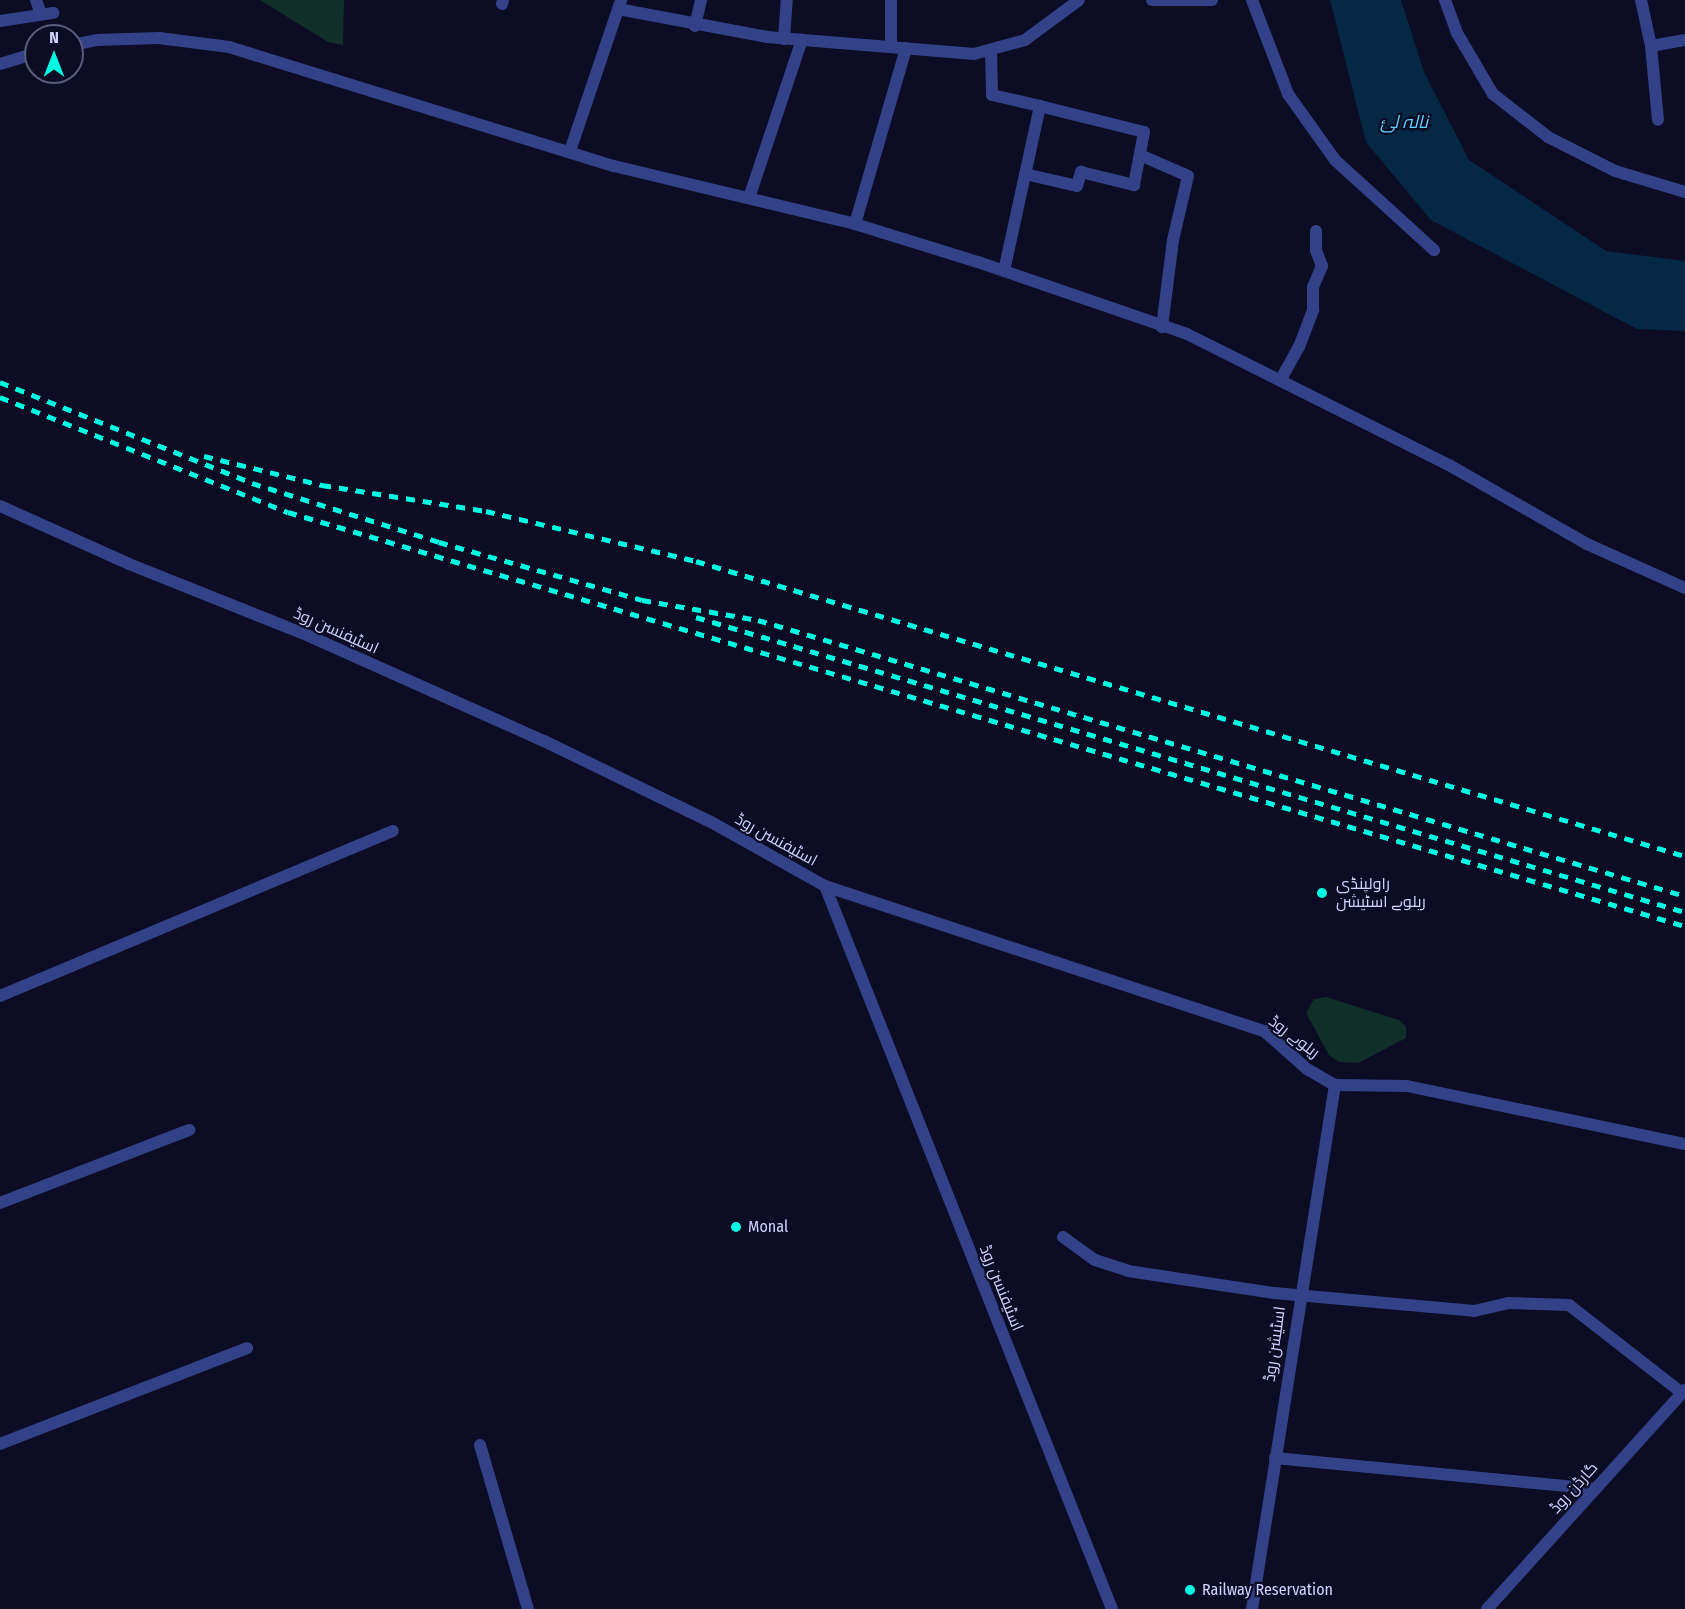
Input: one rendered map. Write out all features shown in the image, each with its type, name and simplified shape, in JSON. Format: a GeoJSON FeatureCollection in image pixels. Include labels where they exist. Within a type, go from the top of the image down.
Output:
{"type":"FeatureCollection","features":[{"type":"Feature","properties":{"kind":"street"},"geometry":{"type":"LineString","coordinates":[[3,18],[47,13],[36,0]]}},
{"type":"Feature","properties":{"kind":"street"},"geometry":{"type":"LineString","coordinates":[[695,26],[701,0]]}},
{"type":"Feature","properties":{"kind":"street"},"geometry":{"type":"LineString","coordinates":[[784,39],[787,0]]}},
{"type":"Feature","properties":{"kind":"street"},"geometry":{"type":"LineString","coordinates":[[891,0],[891,47]]}},
{"type":"Feature","properties":{"kind":"street"},"geometry":{"type":"LineString","coordinates":[[570,151],[620,5],[695,26],[784,39],[974,54],[1025,40],[1078,0]]}},
{"type":"Feature","properties":{"kind":"street"},"geometry":{"type":"LineString","coordinates":[[1152,0],[1212,0]]}},
{"type":"Feature","properties":{"kind":"street"},"geometry":{"type":"LineString","coordinates":[[1252,0],[1288,94],[1335,160],[1434,250]]}},
{"type":"Feature","properties":{"kind":"street"},"geometry":{"type":"LineString","coordinates":[[1445,0],[1457,33],[1492,94],[1548,137],[1605,166],[1685,192]]}},
{"type":"Feature","properties":{"kind":"street"},"geometry":{"type":"LineString","coordinates":[[1641,0],[1651,46],[1658,120]]}},
{"type":"Feature","properties":{"kind":"street"},"geometry":{"type":"LineString","coordinates":[[84,43],[159,38],[229,47],[614,166],[855,224],[1004,271],[1187,334],[1449,465],[1587,544],[1685,588]]}},
{"type":"Feature","properties":{"kind":"street"},"geometry":{"type":"LineString","coordinates":[[1651,46],[1685,39]]}},
{"type":"Feature","properties":{"kind":"street"},"geometry":{"type":"LineString","coordinates":[[749,198],[802,40]]}},
{"type":"Feature","properties":{"kind":"street"},"geometry":{"type":"LineString","coordinates":[[855,224],[906,48]]}},
{"type":"Feature","properties":{"kind":"street"},"geometry":{"type":"LineString","coordinates":[[991,50],[992,95],[1144,132],[1134,185],[1081,172],[1077,186],[1025,174]]}},
{"type":"Feature","properties":{"kind":"street"},"geometry":{"type":"LineString","coordinates":[[0,64],[24,57]]}},
{"type":"Feature","properties":{"kind":"street"},"geometry":{"type":"LineString","coordinates":[[1004,271],[1040,106]]}},
{"type":"Feature","properties":{"kind":"street"},"geometry":{"type":"LineString","coordinates":[[1140,155],[1188,176],[1173,240],[1162,327]]}},
{"type":"Feature","properties":{"kind":"street"},"geometry":{"type":"LineString","coordinates":[[1281,379],[1299,347],[1313,310],[1313,287],[1322,266],[1316,250],[1316,231]]}},
{"type":"Feature","properties":{"kind":"street","name":"اسٹیفنسن روڈ"},"geometry":{"type":"LineString","coordinates":[[0,506],[129,564],[309,636],[544,741],[711,822],[825,886],[1112,1609]]}},
{"type":"Feature","properties":{"kind":"street"},"geometry":{"type":"LineString","coordinates":[[0,996],[393,831]]}},
{"type":"Feature","properties":{"kind":"street","name":"ریلوے روڈ"},"geometry":{"type":"LineString","coordinates":[[825,886],[1264,1031],[1306,1069],[1335,1084],[1407,1086],[1685,1144]]}},
{"type":"Feature","properties":{"kind":"street","name":"اسٹیشن روڈ"},"geometry":{"type":"LineString","coordinates":[[1252,1609],[1299,1296],[1335,1084]]}},
{"type":"Feature","properties":{"kind":"street"},"geometry":{"type":"LineString","coordinates":[[0,1203],[189,1130]]}},
{"type":"Feature","properties":{"kind":"street"},"geometry":{"type":"LineString","coordinates":[[1063,1237],[1095,1260],[1128,1271],[1299,1296],[1474,1311],[1508,1303],[1569,1305],[1684,1391]]}},
{"type":"Feature","properties":{"kind":"street"},"geometry":{"type":"LineString","coordinates":[[0,1444],[247,1348]]}},
{"type":"Feature","properties":{"kind":"street","name":"گارڈن روڈ"},"geometry":{"type":"LineString","coordinates":[[1487,1609],[1684,1391]]}},
{"type":"Feature","properties":{"kind":"street"},"geometry":{"type":"LineString","coordinates":[[480,1445],[528,1609]]}},
{"type":"Feature","properties":{"kind":"street"},"geometry":{"type":"LineString","coordinates":[[1275,1458],[1596,1489]]}},
{"type":"Feature","properties":{"kind":"green space"},"geometry":{"type":"Polygon","coordinates":[[[260,0],[344,0],[343,45],[328,42],[260,0]]]}},
{"type":"Feature","properties":{"kind":"green space"},"geometry":{"type":"Polygon","coordinates":[[[1326,997],[1399,1020],[1406,1027],[1406,1038],[1358,1063],[1339,1062],[1329,1055],[1306,1013],[1314,999],[1326,997]]]}},
{"type":"Feature","properties":{"kind":"water","name":"نالہ لئ"},"geometry":{"type":"Polygon","coordinates":[[[1330,0],[1401,0],[1424,72],[1469,160],[1606,251],[1685,261],[1685,331],[1637,329],[1431,220],[1366,142],[1330,0]]]}},
{"type":"Feature","properties":{"kind":"railway"},"geometry":{"type":"LineString","coordinates":[[0,382],[252,483],[439,542],[642,600],[758,620],[1685,896]]}},
{"type":"Feature","properties":{"kind":"railway"},"geometry":{"type":"LineString","coordinates":[[0,397],[288,512],[1685,926]]}},
{"type":"Feature","properties":{"kind":"railway"},"geometry":{"type":"LineString","coordinates":[[204,456],[322,485],[486,511],[696,561],[1685,856]]}},
{"type":"Feature","properties":{"kind":"railway"},"geometry":{"type":"LineString","coordinates":[[696,617],[1685,912]]}},
{"type":"Feature","properties":{"kind":"place","name":"راولپنڈی ریلوے اسٹیشن"},"geometry":{"type":"Point","coordinates":[1322,893]}},
{"type":"Feature","properties":{"kind":"place","name":"Monal"},"geometry":{"type":"Point","coordinates":[736,1227]}},
{"type":"Feature","properties":{"kind":"place","name":"Railway Reservation"},"geometry":{"type":"Point","coordinates":[1190,1590]}}]}
